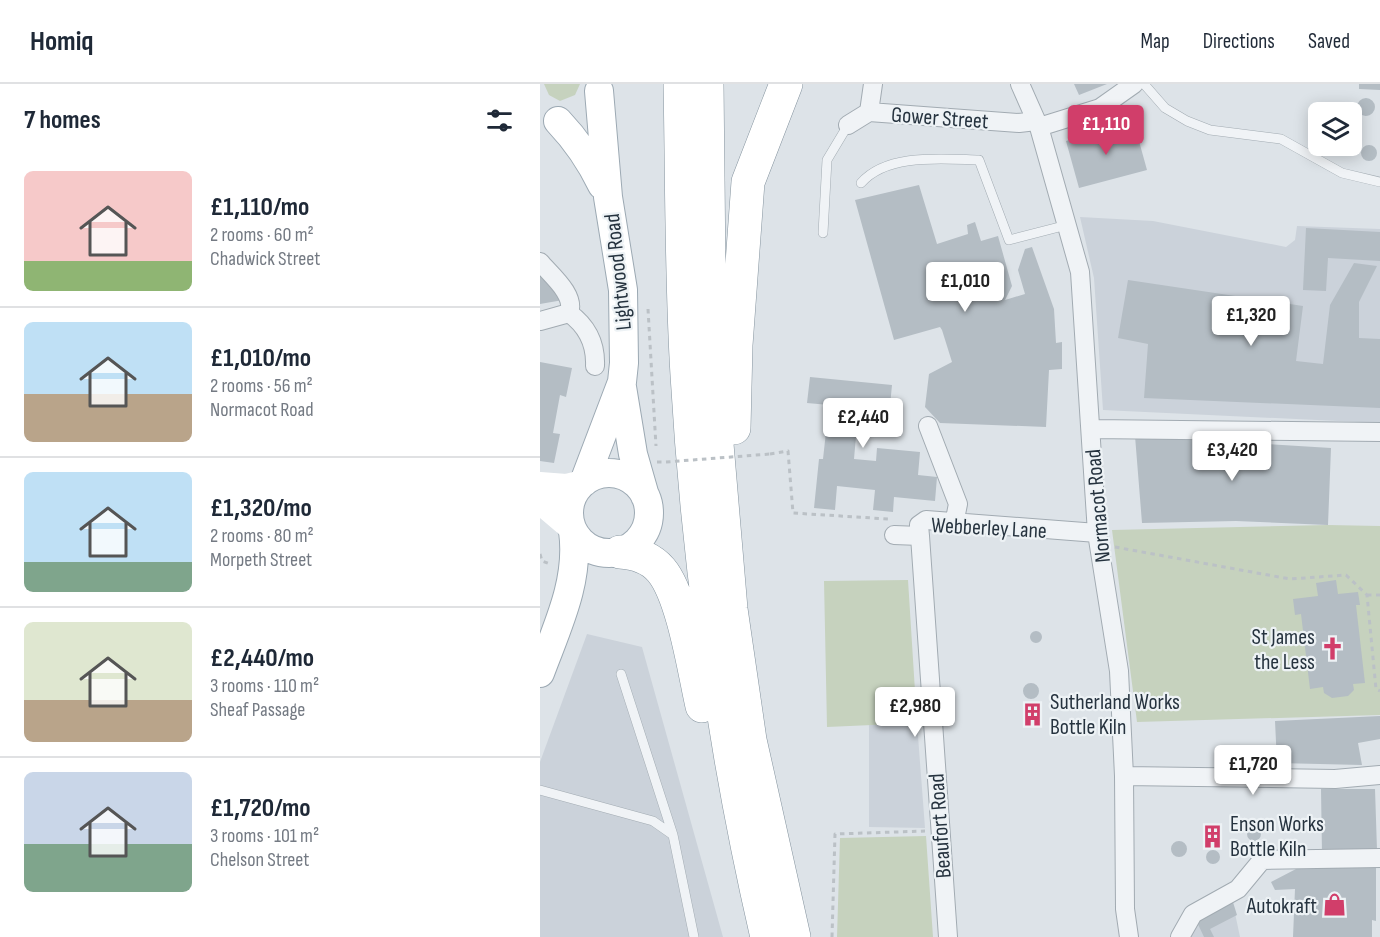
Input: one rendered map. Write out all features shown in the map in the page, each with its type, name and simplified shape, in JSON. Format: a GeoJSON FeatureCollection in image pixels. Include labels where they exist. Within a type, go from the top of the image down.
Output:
{"type":"FeatureCollection","features":[{"type":"Feature","properties":{"kind":"highway"},"geometry":{"type":"LineString","coordinates":[[680,84],[687,374],[697,499],[723,718],[767,937]]}},
{"type":"Feature","properties":{"kind":"highway"},"geometry":{"type":"LineString","coordinates":[[707,84],[710,362],[734,634],[750,740],[794,937]]}},
{"type":"Feature","properties":{"kind":"highway"},"geometry":{"type":"LineString","coordinates":[[734,634],[735,345],[743,232],[748,182],[786,84]]}},
{"type":"Feature","properties":{"kind":"highway"},"geometry":{"type":"LineString","coordinates":[[617,553],[639,555],[649,560],[659,568],[672,590],[702,707],[758,898]]}},
{"type":"Feature","properties":{"kind":"main road"},"geometry":{"type":"LineString","coordinates":[[547,119],[579,117],[590,110],[600,86]]}},
{"type":"Feature","properties":{"kind":"main road","name":"Lightwood Road"},"geometry":{"type":"LineString","coordinates":[[600,86],[608,197],[623,290],[622,382],[633,454],[645,496]]}},
{"type":"Feature","properties":{"kind":"main road","name":"Lightwood Road"},"geometry":{"type":"LineString","coordinates":[[547,119],[576,139],[590,160],[608,197]]}},
{"type":"Feature","properties":{"kind":"main road","name":"Lightwood Road"},"geometry":{"type":"LineString","coordinates":[[583,482],[622,382]]}},
{"type":"Feature","properties":{"kind":"main road"},"geometry":{"type":"LineString","coordinates":[[540,673],[564,578],[576,553],[570,505],[583,482],[593,476],[614,473],[637,484],[645,496],[649,515],[646,530],[638,542],[595,566],[564,578]]}},
{"type":"Feature","properties":{"kind":"main road"},"geometry":{"type":"LineString","coordinates":[[572,530],[582,543],[592,550],[617,553]]}},
{"type":"Feature","properties":{"kind":"street"},"geometry":{"type":"LineString","coordinates":[[869,112],[873,84]]}},
{"type":"Feature","properties":{"kind":"street","name":"Normacot Road"},"geometry":{"type":"LineString","coordinates":[[1020,84],[1037,124],[1080,272],[1098,540],[1119,671],[1124,776],[1125,909],[1129,937]]}},
{"type":"Feature","properties":{"kind":"street","name":"Gower Street"},"geometry":{"type":"LineString","coordinates":[[848,125],[869,112],[1037,124],[1100,108],[1134,84]]}},
{"type":"Feature","properties":{"kind":"street"},"geometry":{"type":"LineString","coordinates":[[540,262],[570,298],[572,307],[569,314]]}},
{"type":"Feature","properties":{"kind":"street"},"geometry":{"type":"LineString","coordinates":[[540,321],[569,314]]}},
{"type":"Feature","properties":{"kind":"street"},"geometry":{"type":"LineString","coordinates":[[569,314],[587,332],[593,344],[595,366]]}},
{"type":"Feature","properties":{"kind":"street"},"geometry":{"type":"LineString","coordinates":[[928,426],[958,504],[954,524]]}},
{"type":"Feature","properties":{"kind":"street"},"geometry":{"type":"LineString","coordinates":[[1091,429],[1380,432]]}},
{"type":"Feature","properties":{"kind":"street"},"geometry":{"type":"LineString","coordinates":[[540,485],[566,487],[583,482]]}},
{"type":"Feature","properties":{"kind":"street"},"geometry":{"type":"LineString","coordinates":[[540,501],[572,530]]}},
{"type":"Feature","properties":{"kind":"street","name":"Webberley Lane"},"geometry":{"type":"LineString","coordinates":[[894,535],[954,524],[1098,540]]}},
{"type":"Feature","properties":{"kind":"street","name":"Beaufort Road"},"geometry":{"type":"LineString","coordinates":[[923,528],[939,830],[948,937]]}},
{"type":"Feature","properties":{"kind":"street"},"geometry":{"type":"LineString","coordinates":[[1124,776],[1335,780],[1380,775]]}},
{"type":"Feature","properties":{"kind":"street"},"geometry":{"type":"LineString","coordinates":[[1180,937],[1193,914],[1238,889],[1262,860],[1380,858]]}},
{"type":"Feature","properties":{"kind":"lane"},"geometry":{"type":"LineString","coordinates":[[1144,84],[1165,108],[1187,121],[1210,130],[1281,139],[1342,173],[1380,182]]}},
{"type":"Feature","properties":{"kind":"lane"},"geometry":{"type":"LineString","coordinates":[[823,233],[827,159],[848,125]]}},
{"type":"Feature","properties":{"kind":"lane"},"geometry":{"type":"LineString","coordinates":[[861,183],[869,173],[890,164],[978,160],[1009,240],[1067,225]]}},
{"type":"Feature","properties":{"kind":"lane"},"geometry":{"type":"LineString","coordinates":[[621,674],[673,835],[694,937]]}},
{"type":"Feature","properties":{"kind":"lane"},"geometry":{"type":"LineString","coordinates":[[540,790],[653,821],[673,835]]}},
{"type":"Feature","properties":{"kind":"path"},"geometry":{"type":"LineString","coordinates":[[647,301],[657,462],[788,451],[793,513],[923,528]]}},
{"type":"Feature","properties":{"kind":"path"},"geometry":{"type":"LineString","coordinates":[[1098,540],[1118,548],[1290,579],[1346,575],[1367,596],[1376,689],[1380,691]]}},
{"type":"Feature","properties":{"kind":"path"},"geometry":{"type":"LineString","coordinates":[[540,554],[542,561],[564,578]]}},
{"type":"Feature","properties":{"kind":"path"},"geometry":{"type":"LineString","coordinates":[[1367,596],[1380,595]]}},
{"type":"Feature","properties":{"kind":"path"},"geometry":{"type":"LineString","coordinates":[[832,937],[835,834],[939,830]]}},
{"type":"Feature","properties":{"kind":"shaded area"},"geometry":{"type":"Polygon","coordinates":[[[1080,217],[1153,221],[1286,247],[1295,240],[1297,226],[1380,229],[1380,423],[1103,410],[1094,278],[1080,217]]]}},
{"type":"Feature","properties":{"kind":"shaded area"},"geometry":{"type":"Polygon","coordinates":[[[587,634],[642,647],[723,937],[540,937],[540,762],[587,634]]]}},
{"type":"Feature","properties":{"kind":"shaded area"},"geometry":{"type":"Polygon","coordinates":[[[917,723],[925,828],[869,827],[869,725],[917,723]]]}},
{"type":"Feature","properties":{"kind":"shaded area"},"geometry":{"type":"Polygon","coordinates":[[[1232,899],[1240,937],[1184,937],[1188,928],[1232,899]]]}},
{"type":"Feature","properties":{"kind":"green space"},"geometry":{"type":"Polygon","coordinates":[[[544,84],[580,84],[575,95],[560,101],[549,95],[544,84]]]}},
{"type":"Feature","properties":{"kind":"green space"},"geometry":{"type":"Polygon","coordinates":[[[1380,526],[1380,715],[1137,722],[1112,530],[1380,526]]]}},
{"type":"Feature","properties":{"kind":"green space"},"geometry":{"type":"Polygon","coordinates":[[[908,580],[917,723],[827,727],[824,581],[908,580]]]}},
{"type":"Feature","properties":{"kind":"green space"},"geometry":{"type":"Polygon","coordinates":[[[926,836],[933,937],[837,937],[840,838],[926,836]]]}},
{"type":"Feature","properties":{"kind":"building"},"geometry":{"type":"Polygon","coordinates":[[[1074,84],[1107,84],[1079,95],[1074,84]]]}},
{"type":"Feature","properties":{"kind":"building"},"geometry":{"type":"Polygon","coordinates":[[[1359,84],[1380,84],[1380,90],[1359,89],[1359,84]]]}},
{"type":"Feature","properties":{"kind":"building"},"geometry":{"type":"Polygon","coordinates":[[[1366,98],[1374,104],[1372,113],[1366,116],[1362,114],[1362,102],[1360,101],[1366,98]]]}},
{"type":"Feature","properties":{"kind":"building"},"geometry":{"type":"Polygon","coordinates":[[[1134,123],[1147,170],[1079,188],[1066,141],[1134,123]]]}},
{"type":"Feature","properties":{"kind":"building"},"geometry":{"type":"Polygon","coordinates":[[[1366,145],[1372,145],[1377,150],[1377,156],[1372,161],[1366,161],[1361,156],[1362,148],[1366,145]]]}},
{"type":"Feature","properties":{"kind":"building"},"geometry":{"type":"Polygon","coordinates":[[[919,185],[937,244],[968,234],[967,225],[975,222],[981,241],[998,236],[1012,286],[1005,300],[1025,294],[1018,270],[1025,249],[1032,247],[1054,309],[1056,343],[1062,342],[1062,369],[1049,370],[1046,427],[940,423],[925,407],[929,374],[952,362],[942,330],[940,327],[894,340],[855,200],[919,185]]]}},
{"type":"Feature","properties":{"kind":"building"},"geometry":{"type":"Polygon","coordinates":[[[1306,228],[1380,232],[1380,261],[1328,258],[1326,291],[1303,290],[1306,228]]]}},
{"type":"Feature","properties":{"kind":"building"},"geometry":{"type":"Polygon","coordinates":[[[1354,263],[1377,266],[1359,302],[1359,338],[1380,339],[1380,408],[1144,398],[1148,344],[1118,338],[1128,280],[1303,306],[1296,361],[1323,364],[1330,305],[1354,263]]]}},
{"type":"Feature","properties":{"kind":"building"},"geometry":{"type":"Polygon","coordinates":[[[540,269],[563,300],[540,304],[540,269]]]}},
{"type":"Feature","properties":{"kind":"building"},"geometry":{"type":"Polygon","coordinates":[[[540,362],[572,368],[566,397],[560,395],[553,433],[560,434],[554,463],[540,461],[540,362]]]}},
{"type":"Feature","properties":{"kind":"building"},"geometry":{"type":"Polygon","coordinates":[[[810,377],[892,385],[889,416],[858,413],[854,459],[876,461],[877,448],[920,452],[918,475],[937,477],[935,501],[894,497],[893,512],[873,510],[875,490],[837,486],[835,510],[814,508],[819,459],[823,459],[829,405],[807,403],[810,377]]]}},
{"type":"Feature","properties":{"kind":"building"},"geometry":{"type":"Polygon","coordinates":[[[1135,436],[1331,448],[1328,525],[1236,521],[1142,523],[1135,436]]]}},
{"type":"Feature","properties":{"kind":"building","name":"St James the Less"},"geometry":{"type":"Polygon","coordinates":[[[1336,580],[1338,594],[1358,592],[1360,605],[1356,605],[1365,683],[1353,684],[1354,690],[1348,696],[1332,698],[1324,693],[1323,687],[1310,689],[1301,614],[1295,615],[1293,599],[1318,596],[1316,583],[1336,580]]]}},
{"type":"Feature","properties":{"kind":"building"},"geometry":{"type":"Polygon","coordinates":[[[1038,631],[1041,632],[1041,642],[1034,643],[1031,642],[1030,635],[1031,632],[1038,631]]]}},
{"type":"Feature","properties":{"kind":"building","name":"Sutherland Works Bottle Kiln"},"geometry":{"type":"Polygon","coordinates":[[[1028,683],[1034,683],[1039,691],[1037,697],[1028,699],[1023,694],[1023,688],[1028,683]]]}},
{"type":"Feature","properties":{"kind":"building","name":"Sutherland Works Bottle Kiln"},"geometry":{"type":"Polygon","coordinates":[[[1029,706],[1035,706],[1040,714],[1038,720],[1029,722],[1024,717],[1024,711],[1029,706]]]}},
{"type":"Feature","properties":{"kind":"building"},"geometry":{"type":"Polygon","coordinates":[[[1380,716],[1380,739],[1358,743],[1362,765],[1277,763],[1275,721],[1380,716]]]}},
{"type":"Feature","properties":{"kind":"building"},"geometry":{"type":"Polygon","coordinates":[[[1321,789],[1375,789],[1377,850],[1322,854],[1321,789]]]}},
{"type":"Feature","properties":{"kind":"building","name":"Enson Works Bottle Kiln"},"geometry":{"type":"Polygon","coordinates":[[[1254,827],[1259,829],[1261,834],[1259,839],[1254,841],[1249,839],[1247,834],[1249,829],[1254,827]]]}},
{"type":"Feature","properties":{"kind":"building","name":"Enson Works Bottle Kiln"},"geometry":{"type":"Polygon","coordinates":[[[1209,828],[1215,828],[1220,836],[1218,842],[1209,844],[1204,839],[1204,833],[1209,828]]]}},
{"type":"Feature","properties":{"kind":"building","name":"Enson Works Bottle Kiln"},"geometry":{"type":"Polygon","coordinates":[[[1179,841],[1185,843],[1187,849],[1185,855],[1179,857],[1173,855],[1171,849],[1173,843],[1179,841]]]}},
{"type":"Feature","properties":{"kind":"building","name":"Enson Works Bottle Kiln"},"geometry":{"type":"Polygon","coordinates":[[[1213,850],[1218,852],[1220,857],[1218,862],[1213,864],[1208,862],[1206,857],[1208,852],[1213,850]]]}},
{"type":"Feature","properties":{"kind":"building","name":"Autokraft"},"geometry":{"type":"Polygon","coordinates":[[[1376,866],[1376,921],[1372,920],[1372,937],[1293,937],[1295,889],[1275,890],[1271,882],[1296,869],[1376,866]]]}},
{"type":"Feature","properties":{"kind":"building"},"geometry":{"type":"Polygon","coordinates":[[[1232,899],[1237,915],[1210,929],[1214,937],[1204,937],[1196,920],[1232,899]]]}},
{"type":"Feature","properties":{"kind":"place","name":"St James the Less"},"geometry":{"type":"Point","coordinates":[1333,649]}},
{"type":"Feature","properties":{"kind":"place","name":"Sutherland Works Bottle Kiln"},"geometry":{"type":"Point","coordinates":[1032,714]}},
{"type":"Feature","properties":{"kind":"place","name":"Enson Works Bottle Kiln"},"geometry":{"type":"Point","coordinates":[1212,836]}},
{"type":"Feature","properties":{"kind":"place","name":"Autokraft"},"geometry":{"type":"Point","coordinates":[1335,905]}}]}
